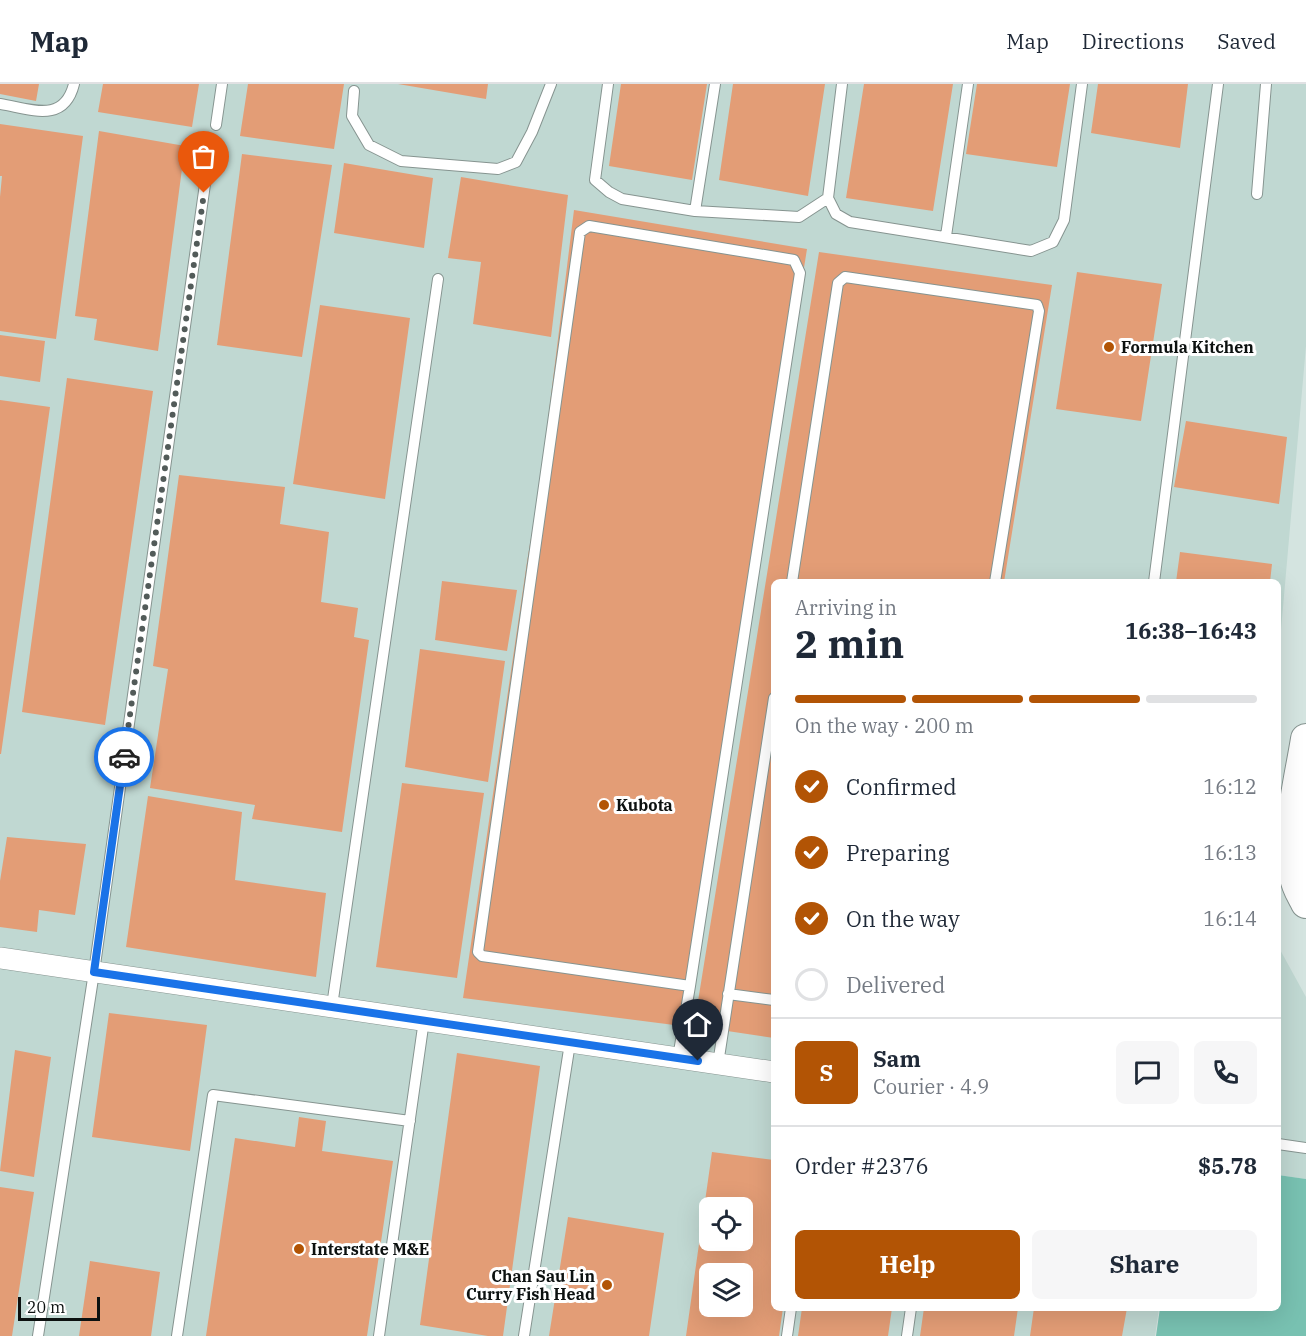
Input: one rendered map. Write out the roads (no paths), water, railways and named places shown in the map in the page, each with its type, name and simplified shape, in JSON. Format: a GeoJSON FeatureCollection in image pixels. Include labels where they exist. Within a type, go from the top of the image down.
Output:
{"type":"FeatureCollection","features":[{"type":"Feature","properties":{"kind":"street"},"geometry":{"type":"LineString","coordinates":[[1306,739],[1300,810],[1292,843],[1295,878],[1306,903]]}},
{"type":"Feature","properties":{"kind":"street"},"geometry":{"type":"LineString","coordinates":[[0,958],[771,1072]]}},
{"type":"Feature","properties":{"kind":"lane"},"geometry":{"type":"LineString","coordinates":[[0,104],[51,112],[64,106],[71,96],[74,84]]}},
{"type":"Feature","properties":{"kind":"lane"},"geometry":{"type":"LineString","coordinates":[[216,125],[222,84]]}},
{"type":"Feature","properties":{"kind":"lane"},"geometry":{"type":"LineString","coordinates":[[354,91],[352,116],[369,145],[401,161],[498,169],[516,162],[532,132],[551,84]]}},
{"type":"Feature","properties":{"kind":"lane"},"geometry":{"type":"LineString","coordinates":[[608,84],[595,180],[622,199],[695,211],[799,217],[828,198]]}},
{"type":"Feature","properties":{"kind":"lane"},"geometry":{"type":"LineString","coordinates":[[695,211],[715,84]]}},
{"type":"Feature","properties":{"kind":"lane"},"geometry":{"type":"LineString","coordinates":[[842,84],[828,198],[836,214],[850,222],[1031,251],[1053,242],[1064,220],[1082,84]]}},
{"type":"Feature","properties":{"kind":"lane"},"geometry":{"type":"LineString","coordinates":[[946,236],[968,84]]}},
{"type":"Feature","properties":{"kind":"lane"},"geometry":{"type":"LineString","coordinates":[[1154,579],[1218,84]]}},
{"type":"Feature","properties":{"kind":"lane"},"geometry":{"type":"LineString","coordinates":[[1257,194],[1266,84]]}},
{"type":"Feature","properties":{"kind":"lane"},"geometry":{"type":"LineString","coordinates":[[38,1336],[94,972],[207,170]]}},
{"type":"Feature","properties":{"kind":"lane"},"geometry":{"type":"LineString","coordinates":[[678,1058],[690,986],[800,273],[794,260],[590,226],[580,232],[478,952],[482,956],[690,986]]}},
{"type":"Feature","properties":{"kind":"lane"},"geometry":{"type":"LineString","coordinates":[[792,579],[838,283],[845,277],[1037,305],[1039,310],[995,579]]}},
{"type":"Feature","properties":{"kind":"lane"},"geometry":{"type":"LineString","coordinates":[[332,1006],[438,279]]}},
{"type":"Feature","properties":{"kind":"lane"},"geometry":{"type":"LineString","coordinates":[[718,1064],[771,717]]}},
{"type":"Feature","properties":{"kind":"lane"},"geometry":{"type":"LineString","coordinates":[[728,994],[771,1000]]}},
{"type":"Feature","properties":{"kind":"lane"},"geometry":{"type":"LineString","coordinates":[[379,1336],[424,1020]]}},
{"type":"Feature","properties":{"kind":"lane"},"geometry":{"type":"LineString","coordinates":[[524,1336],[570,1043]]}},
{"type":"Feature","properties":{"kind":"lane"},"geometry":{"type":"LineString","coordinates":[[177,1336],[213,1095],[410,1121]]}},
{"type":"Feature","properties":{"kind":"lane"},"geometry":{"type":"LineString","coordinates":[[1281,1144],[1306,1148]]}},
{"type":"Feature","properties":{"kind":"lane"},"geometry":{"type":"LineString","coordinates":[[787,1336],[791,1311]]}},
{"type":"Feature","properties":{"kind":"lane"},"geometry":{"type":"LineString","coordinates":[[907,1336],[911,1311]]}},
{"type":"Feature","properties":{"kind":"place","name":"Formula Kitchen"},"geometry":{"type":"Point","coordinates":[1109,347]}},
{"type":"Feature","properties":{"kind":"place","name":"Kubota"},"geometry":{"type":"Point","coordinates":[604,805]}},
{"type":"Feature","properties":{"kind":"place","name":"Interstate M&E"},"geometry":{"type":"Point","coordinates":[299,1249]}},
{"type":"Feature","properties":{"kind":"place","name":"Chan Sau Lin Curry Fish Head"},"geometry":{"type":"Point","coordinates":[607,1285]}}]}
